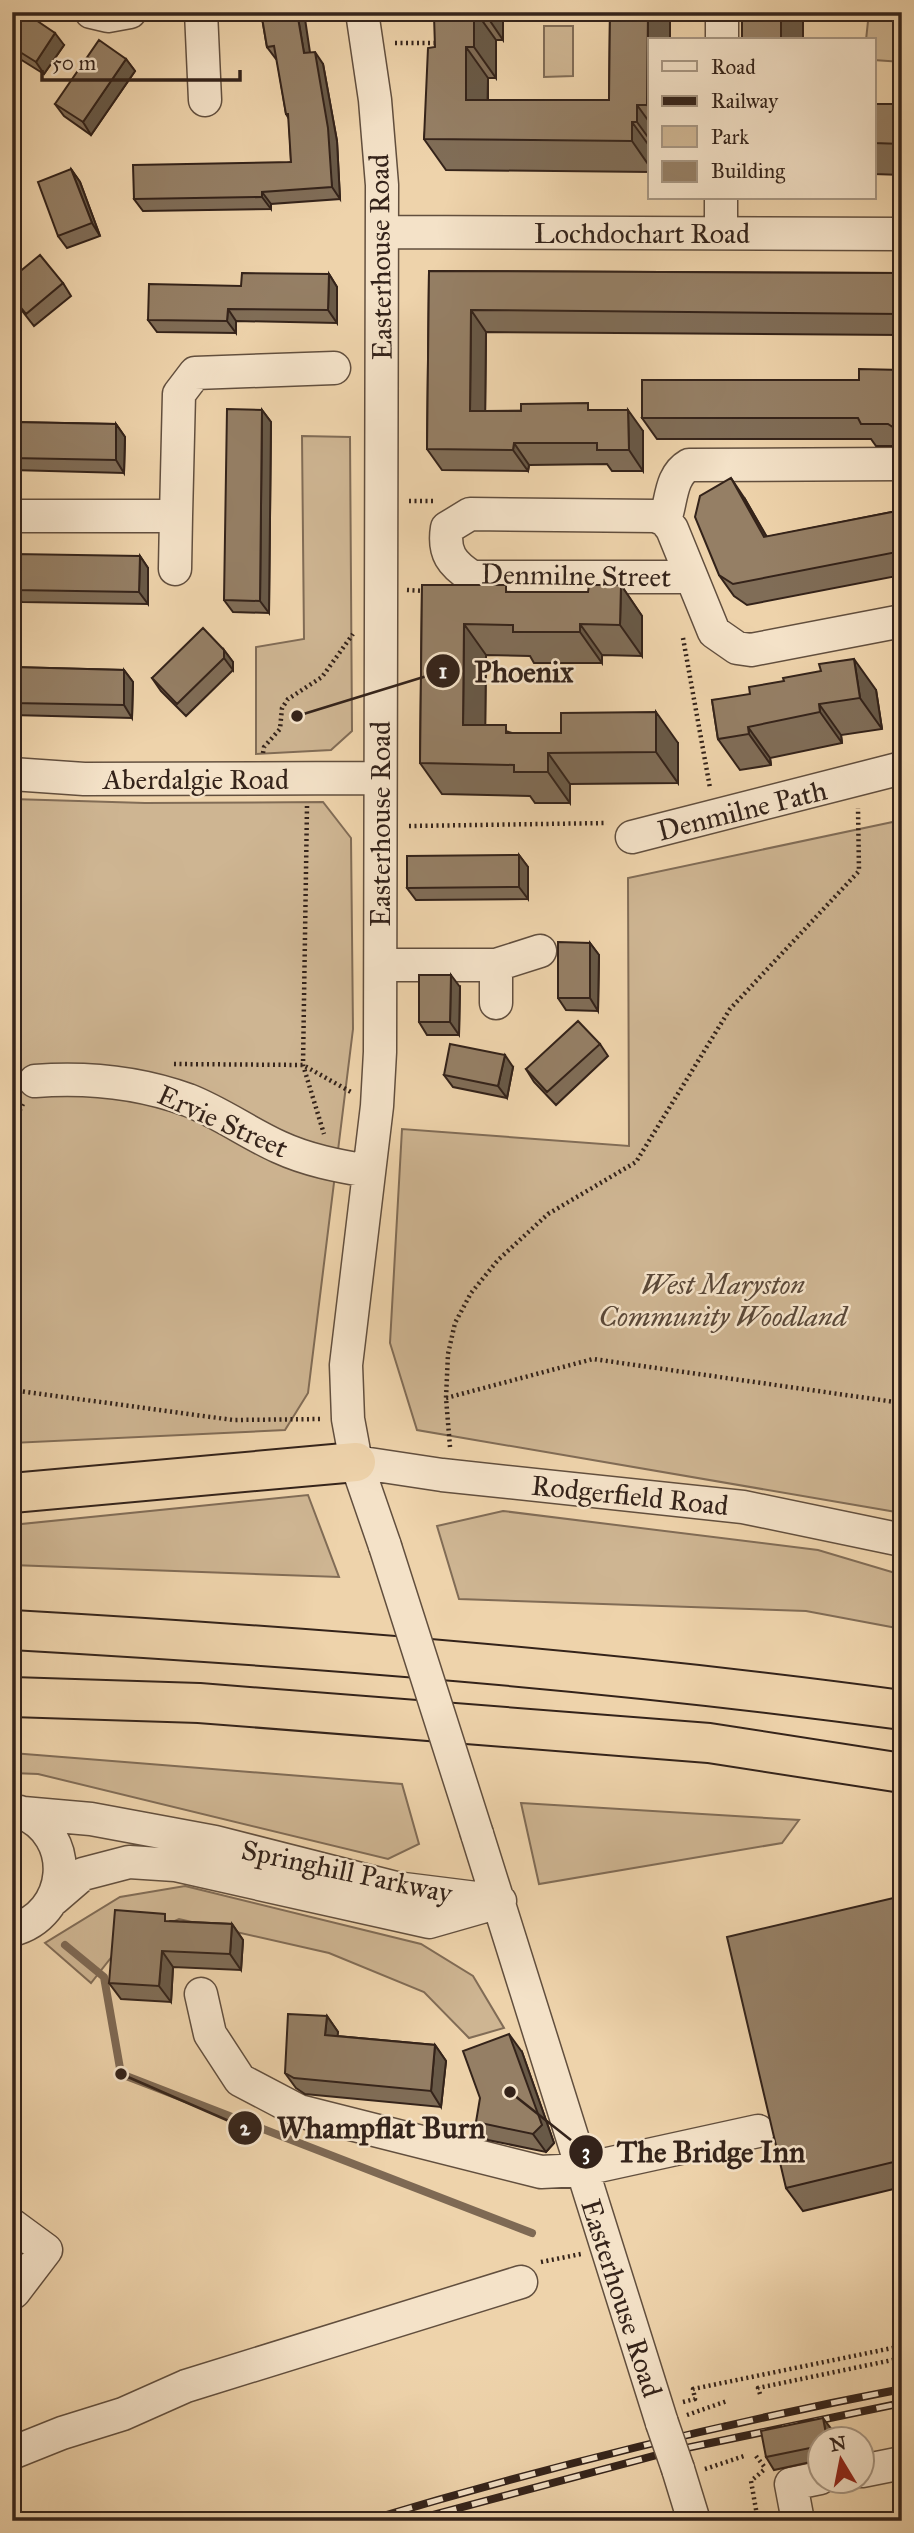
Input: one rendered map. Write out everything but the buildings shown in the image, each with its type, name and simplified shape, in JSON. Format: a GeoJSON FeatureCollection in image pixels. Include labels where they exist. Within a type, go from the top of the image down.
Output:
{"type":"FeatureCollection","features":[{"type":"Feature","properties":{"kind":"highway"},"geometry":{"type":"LineString","coordinates":[[12,1493],[356,1462]]}},
{"type":"Feature","properties":{"kind":"highway"},"geometry":{"type":"LineString","coordinates":[[12,1630],[200,1641],[712,1684],[902,1710]]}},
{"type":"Feature","properties":{"kind":"highway"},"geometry":{"type":"LineString","coordinates":[[12,1697],[199,1703],[709,1744],[902,1773]]}},
{"type":"Feature","properties":{"kind":"street"},"geometry":{"type":"LineString","coordinates":[[91,12],[108,16],[130,12]]}},
{"type":"Feature","properties":{"kind":"street"},"geometry":{"type":"LineString","coordinates":[[201,12],[205,100]]}},
{"type":"Feature","properties":{"kind":"street","name":"Easterhouse Road"},"geometry":{"type":"LineString","coordinates":[[362,12],[379,145],[382,232],[381,965],[377,1106],[349,1325],[348,1419],[356,1462],[500,1901],[580,2170],[694,2521]]}},
{"type":"Feature","properties":{"kind":"street"},"geometry":{"type":"LineString","coordinates":[[722,12],[722,38]]}},
{"type":"Feature","properties":{"kind":"street"},"geometry":{"type":"LineString","coordinates":[[721,200],[721,233]]}},
{"type":"Feature","properties":{"kind":"street","name":"Lochdochart Road"},"geometry":{"type":"LineString","coordinates":[[382,232],[902,234]]}},
{"type":"Feature","properties":{"kind":"street"},"geometry":{"type":"LineString","coordinates":[[175,569],[179,394],[195,373],[334,368]]}},
{"type":"Feature","properties":{"kind":"street"},"geometry":{"type":"LineString","coordinates":[[665,520],[673,496],[674,480],[680,470],[689,465],[902,464]]}},
{"type":"Feature","properties":{"kind":"street","name":"Denmilne Street"},"geometry":{"type":"LineString","coordinates":[[689,577],[472,577],[454,565],[445,541],[447,528],[470,514],[644,514],[665,520],[672,529],[689,577],[714,632],[737,648],[751,650],[902,621]]}},
{"type":"Feature","properties":{"kind":"street"},"geometry":{"type":"LineString","coordinates":[[12,516],[176,516]]}},
{"type":"Feature","properties":{"kind":"street","name":"Denmilne Path"},"geometry":{"type":"LineString","coordinates":[[632,837],[902,768]]}},
{"type":"Feature","properties":{"kind":"street","name":"Aberdalgie Road"},"geometry":{"type":"LineString","coordinates":[[12,774],[84,779],[380,778]]}},
{"type":"Feature","properties":{"kind":"street"},"geometry":{"type":"LineString","coordinates":[[381,965],[496,965],[540,951]]}},
{"type":"Feature","properties":{"kind":"street"},"geometry":{"type":"LineString","coordinates":[[496,965],[496,1003]]}},
{"type":"Feature","properties":{"kind":"street","name":"Ervie Street"},"geometry":{"type":"LineString","coordinates":[[35,1081],[90,1079],[154,1090],[210,1109],[264,1140],[322,1162],[368,1171]]}},
{"type":"Feature","properties":{"kind":"street","name":"Rodgerfield Road"},"geometry":{"type":"LineString","coordinates":[[356,1462],[453,1476],[743,1507],[902,1540]]}},
{"type":"Feature","properties":{"kind":"street","name":"Springhill Parkway"},"geometry":{"type":"LineString","coordinates":[[18,1811],[41,1824],[53,1840],[60,1859],[61,1879],[54,1899]]}},
{"type":"Feature","properties":{"kind":"street","name":"Springhill Parkway"},"geometry":{"type":"LineString","coordinates":[[18,1811],[91,1819],[215,1842],[396,1888],[500,1901]]}},
{"type":"Feature","properties":{"kind":"street","name":"Springhill Parkway"},"geometry":{"type":"LineString","coordinates":[[12,1930],[25,1927],[42,1915],[54,1899],[83,1874],[129,1862],[175,1865],[429,1922],[500,1901]]}},
{"type":"Feature","properties":{"kind":"street"},"geometry":{"type":"LineString","coordinates":[[201,1994],[210,2034],[240,2080],[299,2111],[541,2172],[580,2170],[758,2131]]}},
{"type":"Feature","properties":{"kind":"street"},"geometry":{"type":"LineString","coordinates":[[12,2225],[46,2250],[14,2292]]}},
{"type":"Feature","properties":{"kind":"street"},"geometry":{"type":"LineString","coordinates":[[12,2453],[62,2433],[123,2414],[186,2386],[521,2282]]}},
{"type":"Feature","properties":{"kind":"street"},"geometry":{"type":"LineString","coordinates":[[876,2468],[902,2463]]}},
{"type":"Feature","properties":{"kind":"street"},"geometry":{"type":"LineString","coordinates":[[798,2521],[791,2484],[806,2481]]}},
{"type":"Feature","properties":{"kind":"path"},"geometry":{"type":"LineString","coordinates":[[403,43],[440,43],[440,33]]}},
{"type":"Feature","properties":{"kind":"path"},"geometry":{"type":"LineString","coordinates":[[380,501],[463,501],[470,514]]}},
{"type":"Feature","properties":{"kind":"path"},"geometry":{"type":"LineString","coordinates":[[263,778],[264,747],[280,729],[282,708],[288,699],[322,677],[351,635],[380,601],[462,592],[472,577]]}},
{"type":"Feature","properties":{"kind":"path"},"geometry":{"type":"LineString","coordinates":[[682,630],[715,816]]}},
{"type":"Feature","properties":{"kind":"path"},"geometry":{"type":"LineString","coordinates":[[308,778],[303,1065],[322,1162]]}},
{"type":"Feature","properties":{"kind":"path"},"geometry":{"type":"LineString","coordinates":[[453,1476],[446,1398],[448,1354],[455,1323],[471,1293],[498,1260],[548,1214],[636,1162],[730,1009],[859,871],[858,781]]}},
{"type":"Feature","properties":{"kind":"path","name":"Denmilne Path"},"geometry":{"type":"LineString","coordinates":[[380,826],[627,823],[632,837]]}},
{"type":"Feature","properties":{"kind":"path"},"geometry":{"type":"LineString","coordinates":[[168,1063],[303,1065],[377,1106]]}},
{"type":"Feature","properties":{"kind":"path"},"geometry":{"type":"LineString","coordinates":[[446,1398],[593,1359],[902,1403]]}},
{"type":"Feature","properties":{"kind":"path"},"geometry":{"type":"LineString","coordinates":[[12,1390],[233,1420],[348,1419]]}},
{"type":"Feature","properties":{"kind":"path"},"geometry":{"type":"LineString","coordinates":[[660,2415],[695,2399],[693,2389],[902,2346]]}},
{"type":"Feature","properties":{"kind":"path"},"geometry":{"type":"LineString","coordinates":[[760,2394],[758,2388],[902,2358]]}},
{"type":"Feature","properties":{"kind":"path"},"geometry":{"type":"LineString","coordinates":[[660,2415],[727,2401]]}},
{"type":"Feature","properties":{"kind":"path"},"geometry":{"type":"LineString","coordinates":[[679,2473],[744,2456]]}},
{"type":"Feature","properties":{"kind":"path"},"geometry":{"type":"LineString","coordinates":[[758,2521],[751,2481],[765,2469]]}},
{"type":"Feature","properties":{"kind":"green space"},"geometry":{"type":"Polygon","coordinates":[[[869,12],[902,12],[902,62],[876,60],[876,38],[866,38],[869,12]]]}},
{"type":"Feature","properties":{"kind":"green space"},"geometry":{"type":"Polygon","coordinates":[[[544,26],[573,26],[573,76],[544,77],[544,26]]]}},
{"type":"Feature","properties":{"kind":"green space"},"geometry":{"type":"Polygon","coordinates":[[[302,436],[350,437],[352,731],[331,750],[256,754],[256,647],[304,639],[302,436]]]}},
{"type":"Feature","properties":{"kind":"green space"},"geometry":{"type":"Polygon","coordinates":[[[12,799],[145,803],[323,802],[351,838],[353,1029],[308,1393],[285,1430],[12,1443],[12,799]]]}},
{"type":"Feature","properties":{"kind":"green space","name":"West Maryston Community Woodland"},"geometry":{"type":"Polygon","coordinates":[[[902,820],[902,1513],[417,1430],[390,1343],[402,1129],[629,1146],[628,878],[902,820]]]}},
{"type":"Feature","properties":{"kind":"green space"},"geometry":{"type":"Polygon","coordinates":[[[308,1495],[339,1577],[12,1565],[12,1525],[308,1495]]]}},
{"type":"Feature","properties":{"kind":"green space"},"geometry":{"type":"Polygon","coordinates":[[[503,1511],[818,1550],[902,1575],[902,1629],[806,1611],[459,1599],[437,1526],[503,1511]]]}},
{"type":"Feature","properties":{"kind":"green space"},"geometry":{"type":"Polygon","coordinates":[[[12,1753],[402,1784],[419,1844],[388,1859],[38,1774],[12,1773],[12,1753]]]}},
{"type":"Feature","properties":{"kind":"green space"},"geometry":{"type":"Polygon","coordinates":[[[521,1803],[799,1820],[782,1843],[539,1884],[521,1803]]]}},
{"type":"Feature","properties":{"kind":"green space"},"geometry":{"type":"Polygon","coordinates":[[[185,1886],[421,1944],[473,1976],[504,2028],[469,2038],[424,1992],[329,1953],[179,1919],[121,1945],[91,1983],[45,1943],[120,1897],[185,1886]]]}},
{"type":"Feature","properties":{"kind":"waterway"},"geometry":{"type":"LineString","coordinates":[[65,1945],[104,1977],[121,2074],[532,2233]]}},
{"type":"Feature","properties":{"kind":"railway"},"geometry":{"type":"LineString","coordinates":[[366,2521],[632,2448],[902,2389]]}},
{"type":"Feature","properties":{"kind":"railway"},"geometry":{"type":"LineString","coordinates":[[410,2521],[672,2451],[902,2403]]}},
{"type":"Feature","properties":{"kind":"place","name":"Phoenix"},"geometry":{"type":"Point","coordinates":[297,716]}},
{"type":"Feature","properties":{"kind":"place","name":"Whampflat Burn"},"geometry":{"type":"Point","coordinates":[121,2074]}},
{"type":"Feature","properties":{"kind":"place","name":"The Bridge Inn"},"geometry":{"type":"Point","coordinates":[510,2092]}}]}
